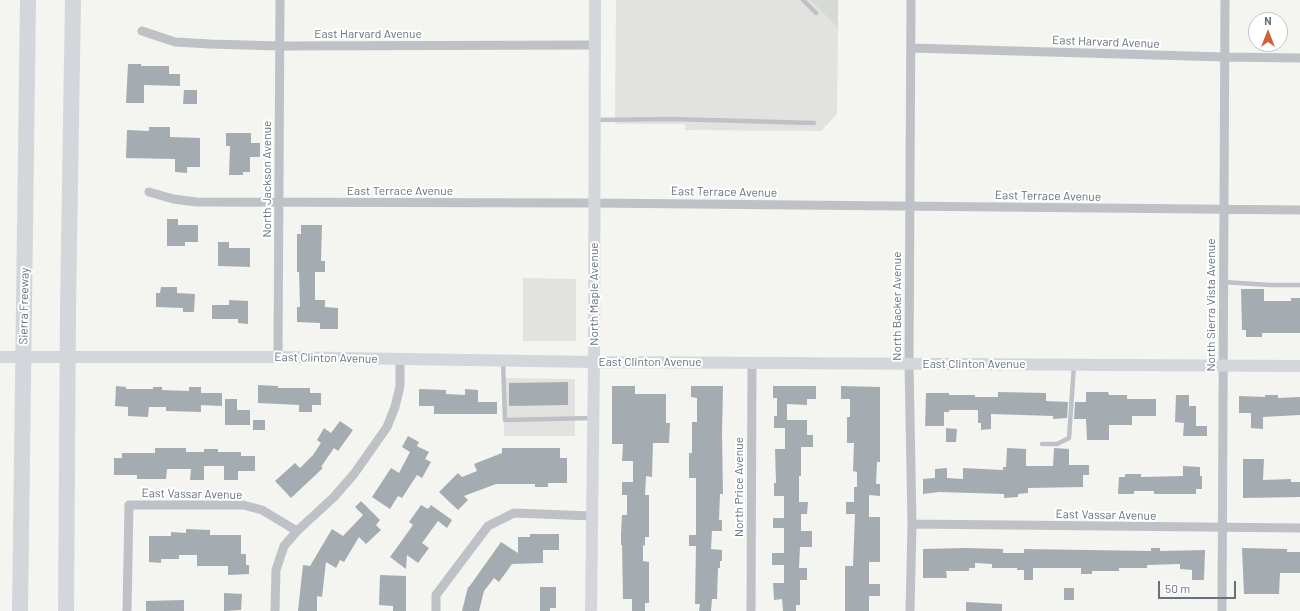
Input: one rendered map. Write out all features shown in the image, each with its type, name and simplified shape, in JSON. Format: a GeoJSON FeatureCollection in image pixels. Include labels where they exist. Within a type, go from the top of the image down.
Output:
{"type":"FeatureCollection","features":[{"type":"Feature","properties":{"kind":"highway","name":"Sierra Freeway"},"geometry":{"type":"LineString","coordinates":[[20,611],[28,0]]}},
{"type":"Feature","properties":{"kind":"highway"},"geometry":{"type":"LineString","coordinates":[[68,611],[66,573],[68,308],[73,0]]}},
{"type":"Feature","properties":{"kind":"main road","name":"North Maple Avenue"},"geometry":{"type":"LineString","coordinates":[[591,611],[594,362],[595,0]]}},
{"type":"Feature","properties":{"kind":"main road","name":"East Clinton Avenue"},"geometry":{"type":"LineString","coordinates":[[0,357],[278,357],[594,362],[1300,366]]}},
{"type":"Feature","properties":{"kind":"street","name":"North Jackson Avenue"},"geometry":{"type":"LineString","coordinates":[[278,357],[280,0]]}},
{"type":"Feature","properties":{"kind":"street","name":"North Backer Avenue"},"geometry":{"type":"LineString","coordinates":[[910,611],[912,524],[909,206],[911,0]]}},
{"type":"Feature","properties":{"kind":"street","name":"North Sierra Vista Avenue"},"geometry":{"type":"LineString","coordinates":[[1222,611],[1225,0]]}},
{"type":"Feature","properties":{"kind":"street","name":"East Harvard Avenue"},"geometry":{"type":"LineString","coordinates":[[142,31],[175,42],[210,44],[280,46],[595,45]]}},
{"type":"Feature","properties":{"kind":"street","name":"East Harvard Avenue"},"geometry":{"type":"LineString","coordinates":[[911,48],[1300,58]]}},
{"type":"Feature","properties":{"kind":"street","name":"East Terrace Avenue"},"geometry":{"type":"LineString","coordinates":[[149,192],[173,199],[197,202],[594,203],[1300,210]]}},
{"type":"Feature","properties":{"kind":"street"},"geometry":{"type":"LineString","coordinates":[[275,611],[276,570],[284,546],[297,531],[334,497],[354,474],[387,427],[395,407],[400,386],[400,360]]}},
{"type":"Feature","properties":{"kind":"street","name":"North Price Avenue"},"geometry":{"type":"LineString","coordinates":[[751,611],[752,363]]}},
{"type":"Feature","properties":{"kind":"street","name":"East Vassar Avenue"},"geometry":{"type":"LineString","coordinates":[[127,611],[129,505],[243,505],[262,510],[297,531]]}},
{"type":"Feature","properties":{"kind":"street"},"geometry":{"type":"LineString","coordinates":[[436,611],[436,595],[488,526],[514,513],[592,516]]}},
{"type":"Feature","properties":{"kind":"street","name":"East Vassar Avenue"},"geometry":{"type":"LineString","coordinates":[[912,524],[1300,528]]}},
{"type":"Feature","properties":{"kind":"lane"},"geometry":{"type":"LineString","coordinates":[[803,0],[816,13]]}},
{"type":"Feature","properties":{"kind":"lane"},"geometry":{"type":"LineString","coordinates":[[595,120],[672,119],[814,123]]}},
{"type":"Feature","properties":{"kind":"lane"},"geometry":{"type":"LineString","coordinates":[[1223,282],[1270,285],[1300,284]]}},
{"type":"Feature","properties":{"kind":"lane"},"geometry":{"type":"LineString","coordinates":[[503,361],[505,420],[593,418]]}},
{"type":"Feature","properties":{"kind":"lane"},"geometry":{"type":"LineString","coordinates":[[1042,444],[1057,444],[1069,438],[1074,365]]}},
{"type":"Feature","properties":{"kind":"shaded area"},"geometry":{"type":"Polygon","coordinates":[[[616,0],[810,0],[838,28],[837,114],[821,131],[685,130],[685,124],[615,124],[616,0]]]}},
{"type":"Feature","properties":{"kind":"shaded area"},"geometry":{"type":"Polygon","coordinates":[[[810,0],[838,0],[838,28],[810,0]]]}},
{"type":"Feature","properties":{"kind":"shaded area"},"geometry":{"type":"Polygon","coordinates":[[[523,278],[576,279],[576,341],[523,341],[523,278]]]}},
{"type":"Feature","properties":{"kind":"shaded area"},"geometry":{"type":"Polygon","coordinates":[[[504,378],[575,379],[575,436],[504,436],[504,378]]]}},
{"type":"Feature","properties":{"kind":"building"},"geometry":{"type":"Polygon","coordinates":[[[128,64],[141,64],[141,66],[169,66],[169,74],[180,74],[180,86],[144,85],[144,103],[126,103],[128,64]]]}},
{"type":"Feature","properties":{"kind":"building"},"geometry":{"type":"Polygon","coordinates":[[[184,90],[197,90],[197,104],[183,104],[184,90]]]}},
{"type":"Feature","properties":{"kind":"building"},"geometry":{"type":"Polygon","coordinates":[[[149,127],[170,127],[170,137],[200,138],[200,167],[187,167],[187,173],[175,172],[175,159],[126,158],[127,130],[149,131],[149,127]]]}},
{"type":"Feature","properties":{"kind":"building"},"geometry":{"type":"Polygon","coordinates":[[[226,133],[251,133],[251,143],[260,143],[260,157],[250,157],[250,172],[243,172],[243,175],[229,175],[230,146],[226,146],[226,133]]]}},
{"type":"Feature","properties":{"kind":"building"},"geometry":{"type":"Polygon","coordinates":[[[167,219],[178,219],[178,225],[198,225],[198,242],[185,242],[185,246],[167,246],[167,219]]]}},
{"type":"Feature","properties":{"kind":"building"},"geometry":{"type":"Polygon","coordinates":[[[301,225],[322,225],[321,261],[325,261],[325,272],[315,272],[315,300],[325,300],[325,307],[338,308],[338,329],[320,329],[320,323],[297,322],[297,307],[300,307],[299,272],[297,272],[297,234],[301,234],[301,225]]]}},
{"type":"Feature","properties":{"kind":"building"},"geometry":{"type":"Polygon","coordinates":[[[218,242],[229,242],[229,248],[250,248],[250,267],[218,266],[218,242]]]}},
{"type":"Feature","properties":{"kind":"building"},"geometry":{"type":"Polygon","coordinates":[[[161,287],[177,287],[177,293],[195,294],[194,312],[183,312],[183,308],[156,307],[156,293],[160,293],[161,287]]]}},
{"type":"Feature","properties":{"kind":"building"},"geometry":{"type":"Polygon","coordinates":[[[1241,289],[1264,289],[1264,301],[1291,301],[1291,298],[1300,298],[1300,333],[1262,333],[1262,337],[1246,337],[1246,330],[1242,330],[1241,289]]]}},
{"type":"Feature","properties":{"kind":"building"},"geometry":{"type":"Polygon","coordinates":[[[229,300],[248,301],[248,324],[238,323],[238,319],[212,319],[212,305],[229,305],[229,300]]]}},
{"type":"Feature","properties":{"kind":"building"},"geometry":{"type":"Polygon","coordinates":[[[568,382],[568,405],[509,406],[509,383],[568,382]]]}},
{"type":"Feature","properties":{"kind":"building"},"geometry":{"type":"Polygon","coordinates":[[[258,385],[278,386],[278,388],[310,388],[310,393],[321,393],[321,405],[312,405],[312,412],[299,412],[299,405],[258,403],[258,385]]]}},
{"type":"Feature","properties":{"kind":"building"},"geometry":{"type":"Polygon","coordinates":[[[116,386],[126,387],[126,389],[153,389],[153,387],[162,387],[162,390],[189,391],[189,387],[201,387],[201,393],[222,393],[222,406],[201,405],[201,412],[166,411],[166,407],[149,407],[148,417],[128,416],[128,407],[115,406],[116,386]]]}},
{"type":"Feature","properties":{"kind":"building"},"geometry":{"type":"Polygon","coordinates":[[[612,386],[635,386],[635,394],[666,394],[666,423],[670,423],[669,443],[653,443],[652,477],[646,476],[645,495],[649,495],[649,537],[645,537],[645,546],[643,545],[643,561],[649,562],[649,603],[645,603],[645,611],[632,611],[632,599],[623,599],[621,534],[622,515],[627,515],[627,495],[622,495],[622,482],[633,482],[633,461],[622,461],[623,444],[612,444],[612,386]]]}},
{"type":"Feature","properties":{"kind":"building"},"geometry":{"type":"Polygon","coordinates":[[[691,386],[723,386],[723,494],[720,494],[719,520],[722,520],[722,531],[712,531],[711,549],[722,550],[722,561],[720,561],[720,568],[718,568],[717,599],[712,599],[711,611],[699,611],[700,604],[695,604],[696,546],[689,546],[689,535],[696,535],[696,478],[689,478],[689,453],[692,453],[692,422],[697,422],[697,398],[691,397],[691,386]]]}},
{"type":"Feature","properties":{"kind":"building"},"geometry":{"type":"Polygon","coordinates":[[[773,386],[816,386],[816,399],[807,399],[807,405],[787,404],[787,420],[807,420],[807,435],[813,435],[813,447],[801,447],[799,502],[808,502],[807,514],[801,514],[801,531],[812,531],[812,547],[800,547],[799,568],[807,568],[807,580],[800,580],[800,605],[796,605],[796,611],[783,611],[782,599],[774,600],[773,583],[784,583],[784,565],[772,565],[772,553],[784,553],[784,528],[773,528],[773,518],[784,518],[784,496],[774,496],[774,483],[776,483],[775,449],[785,449],[785,428],[774,428],[774,416],[777,416],[777,398],[773,398],[773,386]]]}},
{"type":"Feature","properties":{"kind":"building"},"geometry":{"type":"Polygon","coordinates":[[[841,386],[880,387],[880,462],[877,462],[876,484],[880,484],[880,496],[869,495],[869,517],[880,517],[880,562],[869,562],[869,584],[880,584],[880,596],[869,596],[869,611],[845,611],[845,566],[853,566],[855,514],[846,514],[846,502],[854,502],[854,487],[857,487],[857,472],[853,471],[854,443],[847,443],[847,417],[850,417],[850,399],[841,399],[841,386]]]}},
{"type":"Feature","properties":{"kind":"building"},"geometry":{"type":"Polygon","coordinates":[[[419,389],[446,390],[446,394],[465,395],[465,389],[478,390],[478,402],[497,402],[497,414],[434,414],[434,406],[419,406],[419,389]]]}},
{"type":"Feature","properties":{"kind":"building"},"geometry":{"type":"Polygon","coordinates":[[[998,392],[1046,393],[1046,401],[1068,402],[1067,418],[1053,419],[1053,416],[991,414],[991,429],[981,430],[981,423],[978,423],[978,410],[949,410],[949,412],[944,412],[944,426],[925,426],[926,393],[975,395],[975,397],[998,397],[998,392]]]}},
{"type":"Feature","properties":{"kind":"building"},"geometry":{"type":"Polygon","coordinates":[[[1086,392],[1108,392],[1109,395],[1127,395],[1127,399],[1156,399],[1156,416],[1132,416],[1132,425],[1109,425],[1109,440],[1087,440],[1086,419],[1074,419],[1075,402],[1086,402],[1086,392]]]}},
{"type":"Feature","properties":{"kind":"building"},"geometry":{"type":"Polygon","coordinates":[[[1176,395],[1189,395],[1189,406],[1196,406],[1196,426],[1207,426],[1207,436],[1183,436],[1184,423],[1175,422],[1176,395]]]}},
{"type":"Feature","properties":{"kind":"building"},"geometry":{"type":"Polygon","coordinates":[[[1265,395],[1278,395],[1278,398],[1300,397],[1300,415],[1263,417],[1263,429],[1251,428],[1251,413],[1239,413],[1239,396],[1265,397],[1265,395]]]}},
{"type":"Feature","properties":{"kind":"building"},"geometry":{"type":"Polygon","coordinates":[[[225,399],[237,399],[237,410],[250,410],[250,425],[225,425],[225,399]]]}},
{"type":"Feature","properties":{"kind":"building"},"geometry":{"type":"Polygon","coordinates":[[[253,420],[265,420],[265,430],[253,430],[253,420]]]}},
{"type":"Feature","properties":{"kind":"building"},"geometry":{"type":"Polygon","coordinates":[[[340,421],[353,430],[338,451],[334,448],[321,467],[323,468],[291,498],[275,481],[295,463],[300,468],[313,455],[321,443],[317,440],[324,428],[331,433],[340,421]]]}},
{"type":"Feature","properties":{"kind":"building"},"geometry":{"type":"Polygon","coordinates":[[[946,428],[957,429],[956,442],[946,442],[946,428]]]}},
{"type":"Feature","properties":{"kind":"building"},"geometry":{"type":"Polygon","coordinates":[[[408,436],[419,442],[417,446],[429,452],[425,459],[431,462],[422,478],[417,475],[402,498],[398,496],[390,509],[372,497],[391,468],[399,473],[410,452],[402,447],[408,436]]]}},
{"type":"Feature","properties":{"kind":"building"},"geometry":{"type":"Polygon","coordinates":[[[155,448],[186,448],[186,452],[204,452],[204,449],[218,449],[218,452],[241,452],[241,456],[255,456],[255,471],[238,471],[238,480],[224,480],[224,466],[204,466],[204,480],[190,480],[191,469],[167,469],[166,479],[137,479],[137,475],[114,475],[114,458],[122,458],[122,453],[155,453],[155,448]]]}},
{"type":"Feature","properties":{"kind":"building"},"geometry":{"type":"Polygon","coordinates":[[[502,448],[560,448],[560,458],[567,458],[567,483],[548,483],[548,487],[535,487],[535,484],[496,484],[464,496],[468,500],[458,510],[439,492],[458,473],[462,477],[477,471],[474,464],[502,453],[502,448]]]}},
{"type":"Feature","properties":{"kind":"building"},"geometry":{"type":"Polygon","coordinates":[[[1007,448],[1026,449],[1026,466],[1053,466],[1054,448],[1069,449],[1069,465],[1089,465],[1089,475],[1083,475],[1083,487],[1028,488],[1028,493],[1018,494],[1018,497],[1004,498],[1004,494],[939,492],[923,494],[923,479],[935,478],[935,469],[947,468],[947,478],[963,479],[963,468],[1003,470],[1003,467],[1006,467],[1007,448]]]}},
{"type":"Feature","properties":{"kind":"building"},"geometry":{"type":"Polygon","coordinates":[[[1243,459],[1264,459],[1263,480],[1291,479],[1291,482],[1300,482],[1300,497],[1243,498],[1243,459]]]}},
{"type":"Feature","properties":{"kind":"building"},"geometry":{"type":"Polygon","coordinates":[[[1183,466],[1200,467],[1202,489],[1196,489],[1196,494],[1154,494],[1154,491],[1134,491],[1134,494],[1118,494],[1119,477],[1125,477],[1125,474],[1141,474],[1141,477],[1183,476],[1183,466]]]}},
{"type":"Feature","properties":{"kind":"building"},"geometry":{"type":"Polygon","coordinates":[[[361,501],[380,520],[376,525],[381,530],[366,544],[359,537],[344,562],[340,560],[336,568],[326,562],[322,597],[317,596],[317,611],[298,611],[303,565],[310,566],[332,529],[343,536],[363,515],[355,507],[361,501]]]}},
{"type":"Feature","properties":{"kind":"building"},"geometry":{"type":"Polygon","coordinates":[[[421,505],[428,509],[431,505],[452,520],[447,528],[438,521],[422,543],[429,548],[418,563],[407,555],[406,569],[390,557],[413,525],[409,522],[421,505]]]}},
{"type":"Feature","properties":{"kind":"building"},"geometry":{"type":"Polygon","coordinates":[[[186,529],[210,530],[210,535],[241,535],[241,554],[246,554],[246,565],[249,565],[249,574],[228,575],[228,566],[197,566],[197,555],[179,555],[179,559],[161,559],[161,563],[149,562],[149,536],[171,536],[171,532],[186,533],[186,529]]]}},
{"type":"Feature","properties":{"kind":"building"},"geometry":{"type":"Polygon","coordinates":[[[530,534],[559,534],[559,550],[543,550],[543,563],[512,564],[499,582],[494,578],[484,591],[479,611],[462,611],[468,587],[501,542],[518,553],[518,537],[530,537],[530,534]]]}},
{"type":"Feature","properties":{"kind":"building"},"geometry":{"type":"Polygon","coordinates":[[[1151,548],[1160,548],[1160,551],[1205,550],[1204,580],[1192,580],[1192,570],[1180,569],[1180,564],[1147,565],[1147,568],[1119,568],[1119,571],[1092,571],[1092,574],[1081,574],[1081,568],[1033,568],[1033,580],[1024,580],[1024,570],[1017,570],[1017,568],[992,568],[992,564],[975,563],[975,568],[969,568],[969,571],[946,571],[947,578],[923,578],[923,549],[1003,549],[1003,553],[1024,553],[1024,549],[1151,551],[1151,548]]]}},
{"type":"Feature","properties":{"kind":"building"},"geometry":{"type":"Polygon","coordinates":[[[1242,548],[1287,549],[1287,552],[1300,552],[1300,573],[1280,573],[1279,594],[1244,594],[1242,548]]]}},
{"type":"Feature","properties":{"kind":"building"},"geometry":{"type":"Polygon","coordinates":[[[380,575],[406,576],[406,611],[393,611],[393,606],[379,605],[380,575]]]}},
{"type":"Feature","properties":{"kind":"building"},"geometry":{"type":"Polygon","coordinates":[[[540,587],[556,587],[556,608],[550,608],[550,611],[540,611],[540,587]]]}},
{"type":"Feature","properties":{"kind":"building"},"geometry":{"type":"Polygon","coordinates":[[[1064,588],[1074,588],[1074,600],[1064,600],[1064,588]]]}},
{"type":"Feature","properties":{"kind":"building"},"geometry":{"type":"Polygon","coordinates":[[[224,593],[242,594],[241,610],[224,611],[224,593]]]}},
{"type":"Feature","properties":{"kind":"building"},"geometry":{"type":"Polygon","coordinates":[[[184,600],[184,611],[146,611],[146,601],[184,600]]]}},
{"type":"Feature","properties":{"kind":"building"},"geometry":{"type":"Polygon","coordinates":[[[966,602],[1002,604],[1002,611],[966,611],[966,602]]]}}]}
